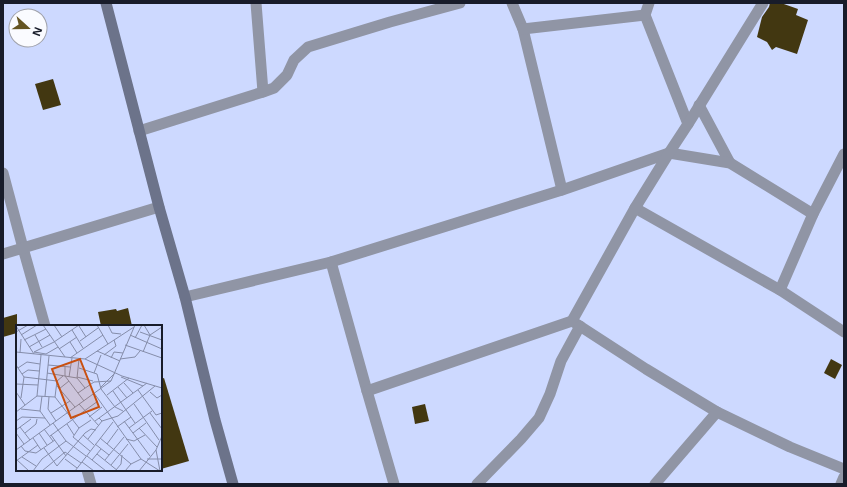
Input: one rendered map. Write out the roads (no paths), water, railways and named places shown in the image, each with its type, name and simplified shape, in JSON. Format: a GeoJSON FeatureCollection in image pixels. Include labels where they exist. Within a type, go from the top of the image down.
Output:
{"type":"FeatureCollection","features":[{"type":"Feature","properties":{"kind":"main road"},"geometry":{"type":"LineString","coordinates":[[106,3],[233,484]]}},
{"type":"Feature","properties":{"kind":"street"},"geometry":{"type":"LineString","coordinates":[[256,3],[263,92]]}},
{"type":"Feature","properties":{"kind":"street"},"geometry":{"type":"LineString","coordinates":[[139,131],[274,88],[287,75],[294,60],[308,47],[390,22],[460,3]]}},
{"type":"Feature","properties":{"kind":"street"},"geometry":{"type":"LineString","coordinates":[[512,3],[524,29],[562,190]]}},
{"type":"Feature","properties":{"kind":"street"},"geometry":{"type":"LineString","coordinates":[[649,3],[645,15],[688,124]]}},
{"type":"Feature","properties":{"kind":"street"},"geometry":{"type":"LineString","coordinates":[[477,484],[521,439],[539,418],[550,394],[576,324],[635,208],[763,3]]}},
{"type":"Feature","properties":{"kind":"street"},"geometry":{"type":"LineString","coordinates":[[524,29],[645,15]]}},
{"type":"Feature","properties":{"kind":"street"},"geometry":{"type":"LineString","coordinates":[[699,105],[730,163]]}},
{"type":"Feature","properties":{"kind":"street"},"geometry":{"type":"LineString","coordinates":[[184,297],[332,262],[562,190],[669,153],[730,163],[813,214]]}},
{"type":"Feature","properties":{"kind":"street"},"geometry":{"type":"LineString","coordinates":[[780,290],[813,214],[844,154]]}},
{"type":"Feature","properties":{"kind":"street"},"geometry":{"type":"LineString","coordinates":[[3,173],[45,325]]}},
{"type":"Feature","properties":{"kind":"street"},"geometry":{"type":"LineString","coordinates":[[3,254],[159,207]]}},
{"type":"Feature","properties":{"kind":"street"},"geometry":{"type":"LineString","coordinates":[[635,208],[780,290],[844,332]]}},
{"type":"Feature","properties":{"kind":"street"},"geometry":{"type":"LineString","coordinates":[[332,262],[394,484]]}},
{"type":"Feature","properties":{"kind":"street"},"geometry":{"type":"LineString","coordinates":[[367,391],[576,324]]}},
{"type":"Feature","properties":{"kind":"street"},"geometry":{"type":"LineString","coordinates":[[576,324],[716,412],[790,447],[844,470]]}},
{"type":"Feature","properties":{"kind":"street"},"geometry":{"type":"LineString","coordinates":[[655,484],[716,412]]}},
{"type":"Feature","properties":{"kind":"street"},"geometry":{"type":"LineString","coordinates":[[87,471],[91,484]]}},
{"type":"Feature","properties":{"kind":"street"},"geometry":{"type":"LineString","coordinates":[[841,484],[844,477]]}}]}
